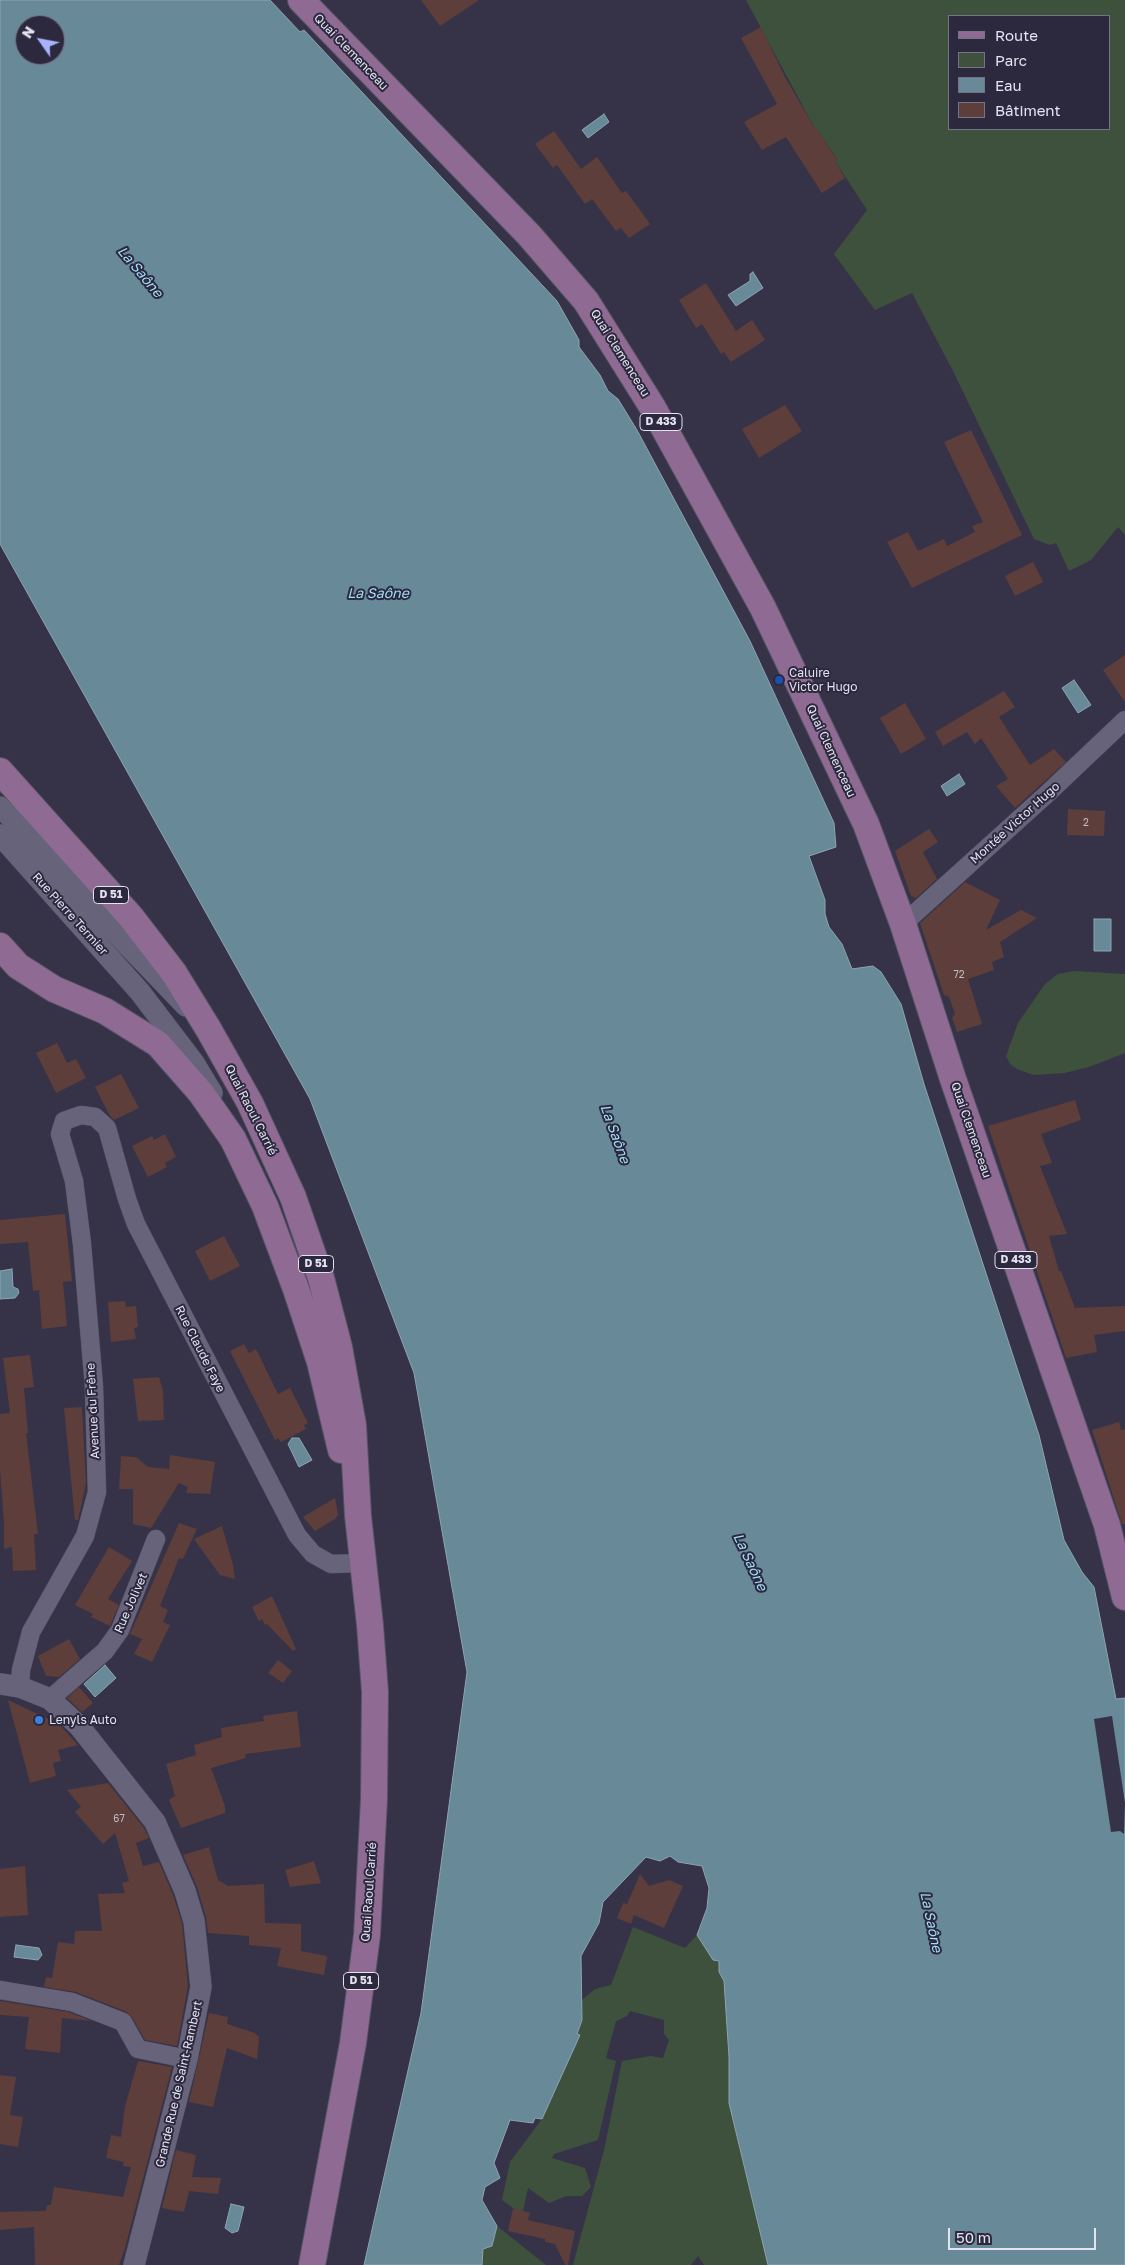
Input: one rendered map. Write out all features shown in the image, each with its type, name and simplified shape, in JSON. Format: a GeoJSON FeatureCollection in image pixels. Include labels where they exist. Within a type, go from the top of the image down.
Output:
{"type":"FeatureCollection","features":[{"type":"Feature","properties":{"kind":"main road","name":"Quai Clemenceau"},"geometry":{"type":"LineString","coordinates":[[301,0],[567,276],[608,332],[653,408],[763,608],[866,824],[903,924],[957,1088],[1107,1524],[1125,1597]]}},
{"type":"Feature","properties":{"kind":"main road","name":"Quai Raoul Carrié"},"geometry":{"type":"LineString","coordinates":[[0,771],[131,918],[174,973],[209,1030],[250,1103],[293,1197],[321,1278],[339,1347],[353,1425],[358,1516],[365,1563],[375,1692],[374,1799],[367,1935],[353,2043],[312,2265]]}},
{"type":"Feature","properties":{"kind":"main road","name":"Quai Raoul Carrié"},"geometry":{"type":"LineString","coordinates":[[0,946],[18,966],[54,989],[105,1011],[158,1044],[201,1093],[233,1139],[265,1206],[296,1289],[320,1362],[358,1516]]}},
{"type":"Feature","properties":{"kind":"street","name":"Montée Victor Hugo"},"geometry":{"type":"LineString","coordinates":[[903,924],[1048,794],[1125,720]]}},
{"type":"Feature","properties":{"kind":"street","name":"Rue Pierre Termier"},"geometry":{"type":"LineString","coordinates":[[0,807],[22,828],[112,929],[209,1030]]}},
{"type":"Feature","properties":{"kind":"street","name":"Rue Pierre Termier"},"geometry":{"type":"LineString","coordinates":[[0,835],[140,992],[194,1063],[217,1102],[233,1139]]}},
{"type":"Feature","properties":{"kind":"street","name":"Rue Pierre Termier"},"geometry":{"type":"LineString","coordinates":[[112,929],[141,970],[140,992]]}},
{"type":"Feature","properties":{"kind":"street"},"geometry":{"type":"LineString","coordinates":[[105,1011],[126,1008],[140,992]]}},
{"type":"Feature","properties":{"kind":"street","name":"Rue Claude Faye"},"geometry":{"type":"LineString","coordinates":[[64,1121],[81,1115],[94,1117],[107,1128],[136,1224],[296,1536],[313,1554],[331,1564],[365,1563]]}},
{"type":"Feature","properties":{"kind":"street","name":"Avenue du Frêne"},"geometry":{"type":"LineString","coordinates":[[8,1685],[21,1670],[31,1632],[85,1536],[97,1492],[94,1387],[82,1244],[74,1181],[60,1134],[64,1121]]}},
{"type":"Feature","properties":{"kind":"street","name":"Rue Jolivet"},"geometry":{"type":"LineString","coordinates":[[50,1699],[105,1652],[120,1630],[156,1539]]}},
{"type":"Feature","properties":{"kind":"street","name":"Grande Rue de Saint-Rambert"},"geometry":{"type":"LineString","coordinates":[[8,1685],[50,1699],[79,1726],[155,1822],[185,1891],[194,1920],[201,1988],[187,2058],[134,2265]]}},
{"type":"Feature","properties":{"kind":"street"},"geometry":{"type":"LineString","coordinates":[[0,1990],[72,2002],[123,2022],[138,2048],[187,2058]]}},
{"type":"Feature","properties":{"kind":"green space"},"geometry":{"type":"Polygon","coordinates":[[[746,0],[1125,0],[1125,535],[1118,527],[1091,560],[1069,571],[1056,543],[1050,545],[1034,539],[953,371],[912,293],[875,310],[834,254],[867,210],[817,129],[815,129],[746,0]]]}},
{"type":"Feature","properties":{"kind":"green space"},"geometry":{"type":"Polygon","coordinates":[[[1074,971],[1125,974],[1125,1053],[1089,1067],[1065,1073],[1033,1075],[1017,1069],[1010,1064],[1006,1056],[1018,1023],[1045,984],[1058,974],[1074,971]]]}},
{"type":"Feature","properties":{"kind":"green space"},"geometry":{"type":"Polygon","coordinates":[[[633,1927],[685,1948],[697,1935],[713,1960],[719,1961],[719,1972],[724,1981],[729,2057],[729,2103],[768,2265],[704,2265],[698,2256],[691,2265],[573,2265],[605,2146],[622,2061],[651,2056],[663,2058],[669,2040],[664,2034],[664,2020],[630,2011],[627,2016],[616,2021],[606,2058],[616,2061],[598,2140],[554,2154],[552,2158],[585,2168],[591,2187],[582,2196],[566,2196],[549,2203],[528,2188],[523,2211],[513,2208],[502,2200],[510,2162],[542,2119],[579,2035],[577,2034],[582,2020],[581,2001],[595,1989],[611,1985],[633,1927]]]}},
{"type":"Feature","properties":{"kind":"green space"},"geometry":{"type":"Polygon","coordinates":[[[497,2226],[546,2265],[482,2265],[483,2249],[492,2246],[497,2226]]]}},
{"type":"Feature","properties":{"kind":"water","name":"La Saône"},"geometry":{"type":"Polygon","coordinates":[[[0,0],[270,0],[300,32],[304,30],[557,301],[579,340],[579,347],[600,375],[608,391],[618,399],[637,430],[750,641],[834,823],[836,847],[809,856],[825,900],[825,914],[829,927],[842,944],[852,969],[873,966],[881,972],[901,1004],[924,1084],[1039,1435],[1064,1540],[1082,1572],[1094,1587],[1116,1699],[1125,1698],[1125,2265],[768,2265],[729,2103],[729,2057],[724,1981],[719,1972],[719,1961],[713,1960],[697,1935],[707,1908],[709,1888],[702,1866],[678,1862],[670,1856],[660,1861],[646,1857],[603,1902],[599,1923],[581,1956],[582,2020],[577,2034],[580,2035],[542,2119],[535,2118],[533,2123],[510,2120],[494,2163],[500,2178],[485,2187],[482,2200],[497,2226],[492,2246],[483,2249],[482,2265],[364,2265],[421,2013],[467,1672],[414,1373],[310,1099],[0,544],[0,0]]]}},
{"type":"Feature","properties":{"kind":"water"},"geometry":{"type":"Polygon","coordinates":[[[604,114],[609,122],[588,138],[582,130],[604,114]]]}},
{"type":"Feature","properties":{"kind":"water"},"geometry":{"type":"Polygon","coordinates":[[[753,272],[763,288],[736,306],[728,295],[750,281],[750,274],[753,272]]]}},
{"type":"Feature","properties":{"kind":"water"},"geometry":{"type":"Polygon","coordinates":[[[1074,680],[1091,705],[1078,713],[1062,688],[1074,680]]]}},
{"type":"Feature","properties":{"kind":"water"},"geometry":{"type":"Polygon","coordinates":[[[959,774],[965,784],[947,796],[941,786],[959,774]]]}},
{"type":"Feature","properties":{"kind":"water"},"geometry":{"type":"Polygon","coordinates":[[[1094,919],[1111,919],[1111,951],[1094,951],[1094,919]]]}},
{"type":"Feature","properties":{"kind":"water"},"geometry":{"type":"Polygon","coordinates":[[[12,1269],[13,1287],[18,1289],[19,1293],[15,1298],[0,1299],[0,1271],[12,1269]]]}},
{"type":"Feature","properties":{"kind":"water"},"geometry":{"type":"Polygon","coordinates":[[[292,1438],[299,1438],[312,1460],[299,1467],[288,1444],[292,1438]]]}},
{"type":"Feature","properties":{"kind":"water"},"geometry":{"type":"Polygon","coordinates":[[[105,1665],[116,1678],[95,1697],[84,1684],[105,1665]]]}},
{"type":"Feature","properties":{"kind":"water"},"geometry":{"type":"Polygon","coordinates":[[[16,1945],[39,1948],[42,1955],[38,1960],[14,1957],[16,1945]]]}},
{"type":"Feature","properties":{"kind":"water"},"geometry":{"type":"Polygon","coordinates":[[[231,2204],[244,2207],[238,2231],[232,2233],[225,2228],[231,2204]]]}},
{"type":"Feature","properties":{"kind":"pier"},"geometry":{"type":"Polygon","coordinates":[[[1112,1716],[1125,1803],[1124,1834],[1120,1831],[1111,1832],[1094,1719],[1112,1716]]]}},
{"type":"Feature","properties":{"kind":"building"},"geometry":{"type":"Polygon","coordinates":[[[421,0],[479,0],[440,26],[421,0]]]}},
{"type":"Feature","properties":{"kind":"building"},"geometry":{"type":"Polygon","coordinates":[[[761,27],[785,77],[815,129],[817,129],[837,160],[835,161],[845,178],[822,193],[786,137],[762,150],[744,122],[777,104],[741,38],[761,27]]]}},
{"type":"Feature","properties":{"kind":"building"},"geometry":{"type":"Polygon","coordinates":[[[554,131],[581,169],[597,157],[622,193],[626,191],[650,224],[629,238],[621,228],[616,231],[592,199],[585,204],[557,165],[553,168],[535,144],[554,131]]]}},
{"type":"Feature","properties":{"kind":"building"},"geometry":{"type":"Polygon","coordinates":[[[706,283],[736,331],[752,320],[765,340],[731,362],[724,352],[721,354],[702,324],[696,328],[679,300],[706,283]]]}},
{"type":"Feature","properties":{"kind":"building"},"geometry":{"type":"Polygon","coordinates":[[[785,405],[802,431],[759,458],[742,429],[785,405]]]}},
{"type":"Feature","properties":{"kind":"building"},"geometry":{"type":"Polygon","coordinates":[[[971,430],[1022,535],[912,588],[887,542],[908,532],[918,551],[944,539],[947,546],[975,532],[972,526],[983,522],[944,442],[971,430]]]}},
{"type":"Feature","properties":{"kind":"building"},"geometry":{"type":"Polygon","coordinates":[[[1033,562],[1043,582],[1015,596],[1005,576],[1033,562]]]}},
{"type":"Feature","properties":{"kind":"building"},"geometry":{"type":"Polygon","coordinates":[[[1125,655],[1125,702],[1103,670],[1125,655]]]}},
{"type":"Feature","properties":{"kind":"building"},"geometry":{"type":"Polygon","coordinates":[[[1004,691],[1015,707],[999,717],[1030,765],[1054,749],[1066,762],[1015,808],[996,786],[1008,779],[981,738],[975,744],[967,732],[943,746],[935,732],[1004,691]]]}},
{"type":"Feature","properties":{"kind":"building"},"geometry":{"type":"Polygon","coordinates":[[[905,703],[926,739],[901,754],[880,718],[905,703]]]}},
{"type":"Feature","properties":{"kind":"building"},"geometry":{"type":"Polygon","coordinates":[[[1068,809],[1105,811],[1104,836],[1067,835],[1068,809]]]}},
{"type":"Feature","properties":{"kind":"building"},"geometry":{"type":"Polygon","coordinates":[[[929,829],[938,842],[923,852],[937,879],[916,898],[911,896],[895,851],[929,829]]]}},
{"type":"Feature","properties":{"kind":"building"},"geometry":{"type":"Polygon","coordinates":[[[965,882],[1000,900],[986,930],[1021,910],[1037,918],[1000,942],[1004,957],[992,962],[994,970],[968,979],[982,1024],[957,1032],[952,1018],[955,1014],[949,997],[944,995],[920,923],[965,882]]]}},
{"type":"Feature","properties":{"kind":"building"},"geometry":{"type":"Polygon","coordinates":[[[57,1043],[67,1063],[76,1059],[86,1078],[56,1093],[36,1053],[57,1043]]]}},
{"type":"Feature","properties":{"kind":"building"},"geometry":{"type":"Polygon","coordinates":[[[121,1074],[139,1108],[114,1120],[95,1087],[121,1074]]]}},
{"type":"Feature","properties":{"kind":"building"},"geometry":{"type":"Polygon","coordinates":[[[1075,1100],[1081,1120],[1041,1134],[1052,1163],[1040,1166],[1067,1234],[1049,1236],[1059,1271],[1061,1271],[1075,1308],[1125,1306],[1125,1331],[1094,1335],[1097,1352],[1066,1358],[988,1126],[1075,1100]]]}},
{"type":"Feature","properties":{"kind":"building"},"geometry":{"type":"Polygon","coordinates":[[[165,1134],[176,1157],[165,1163],[167,1167],[148,1177],[132,1146],[152,1136],[154,1140],[165,1134]]]}},
{"type":"Feature","properties":{"kind":"building"},"geometry":{"type":"Polygon","coordinates":[[[65,1214],[72,1281],[63,1282],[67,1326],[42,1329],[39,1290],[33,1291],[28,1242],[0,1244],[0,1220],[65,1214]]]}},
{"type":"Feature","properties":{"kind":"building"},"geometry":{"type":"Polygon","coordinates":[[[224,1236],[240,1266],[210,1281],[195,1251],[224,1236]]]}},
{"type":"Feature","properties":{"kind":"building"},"geometry":{"type":"Polygon","coordinates":[[[125,1301],[126,1307],[136,1306],[138,1327],[134,1328],[136,1339],[111,1342],[108,1302],[125,1301]]]}},
{"type":"Feature","properties":{"kind":"building"},"geometry":{"type":"Polygon","coordinates":[[[244,1344],[249,1353],[256,1349],[278,1394],[290,1388],[308,1423],[304,1425],[306,1429],[281,1442],[278,1438],[275,1440],[230,1351],[244,1344]]]}},
{"type":"Feature","properties":{"kind":"building"},"geometry":{"type":"Polygon","coordinates":[[[30,1355],[34,1387],[24,1388],[28,1433],[26,1433],[38,1534],[34,1534],[36,1570],[13,1571],[12,1547],[4,1549],[0,1469],[0,1414],[10,1413],[3,1358],[30,1355]]]}},
{"type":"Feature","properties":{"kind":"building"},"geometry":{"type":"Polygon","coordinates":[[[159,1377],[163,1391],[164,1420],[138,1421],[133,1379],[159,1377]]]}},
{"type":"Feature","properties":{"kind":"building"},"geometry":{"type":"Polygon","coordinates":[[[82,1407],[86,1483],[78,1520],[75,1520],[64,1408],[82,1407]]]}},
{"type":"Feature","properties":{"kind":"building"},"geometry":{"type":"Polygon","coordinates":[[[1119,1422],[1121,1430],[1125,1429],[1125,1524],[1122,1524],[1092,1430],[1119,1422]]]}},
{"type":"Feature","properties":{"kind":"building"},"geometry":{"type":"Polygon","coordinates":[[[170,1455],[215,1462],[210,1494],[186,1493],[188,1487],[179,1483],[151,1528],[133,1524],[133,1489],[119,1489],[121,1456],[136,1457],[148,1467],[169,1469],[170,1455]]]}},
{"type":"Feature","properties":{"kind":"building"},"geometry":{"type":"Polygon","coordinates":[[[335,1498],[338,1515],[335,1519],[315,1531],[303,1517],[335,1498]]]}},
{"type":"Feature","properties":{"kind":"building"},"geometry":{"type":"Polygon","coordinates":[[[179,1523],[197,1529],[183,1559],[179,1558],[160,1606],[168,1610],[163,1622],[170,1625],[152,1662],[134,1654],[142,1639],[130,1634],[179,1523]]]}},
{"type":"Feature","properties":{"kind":"building"},"geometry":{"type":"Polygon","coordinates":[[[222,1526],[235,1579],[220,1575],[194,1539],[222,1526]]]}},
{"type":"Feature","properties":{"kind":"building"},"geometry":{"type":"Polygon","coordinates":[[[109,1547],[132,1561],[108,1599],[119,1605],[110,1626],[91,1617],[93,1614],[75,1605],[109,1547]]]}},
{"type":"Feature","properties":{"kind":"building"},"geometry":{"type":"Polygon","coordinates":[[[272,1596],[296,1649],[293,1651],[267,1624],[265,1625],[262,1619],[259,1621],[252,1607],[272,1596]]]}},
{"type":"Feature","properties":{"kind":"building"},"geometry":{"type":"Polygon","coordinates":[[[69,1639],[80,1659],[59,1677],[46,1676],[38,1656],[69,1639]]]}},
{"type":"Feature","properties":{"kind":"building"},"geometry":{"type":"Polygon","coordinates":[[[278,1660],[292,1671],[283,1683],[268,1673],[278,1660]]]}},
{"type":"Feature","properties":{"kind":"building"},"geometry":{"type":"Polygon","coordinates":[[[79,1687],[93,1703],[82,1712],[67,1698],[79,1687]]]}},
{"type":"Feature","properties":{"kind":"building"},"geometry":{"type":"Polygon","coordinates":[[[8,1700],[59,1724],[78,1745],[58,1750],[61,1761],[53,1763],[56,1776],[30,1783],[8,1700]]]}},
{"type":"Feature","properties":{"kind":"building"},"geometry":{"type":"Polygon","coordinates":[[[297,1711],[301,1747],[245,1754],[246,1758],[211,1768],[225,1806],[225,1813],[181,1828],[169,1800],[175,1796],[166,1764],[196,1755],[194,1745],[222,1737],[221,1728],[264,1721],[263,1716],[297,1711]]]}},
{"type":"Feature","properties":{"kind":"building"},"geometry":{"type":"Polygon","coordinates":[[[108,1783],[144,1828],[149,1838],[136,1843],[143,1866],[159,1862],[182,1923],[188,1986],[177,2046],[145,2040],[132,2017],[127,2012],[76,1992],[44,1987],[46,1977],[52,1978],[58,1942],[74,1944],[75,1931],[102,1931],[98,1894],[125,1893],[122,1883],[129,1881],[115,1833],[103,1844],[75,1812],[81,1807],[67,1790],[108,1783]]]}},
{"type":"Feature","properties":{"kind":"building"},"geometry":{"type":"Polygon","coordinates":[[[209,1847],[218,1880],[228,1886],[264,1884],[265,1923],[301,1924],[301,1951],[327,1956],[324,1975],[277,1966],[281,1948],[249,1945],[249,1936],[208,1933],[206,1917],[197,1887],[183,1855],[209,1847]]]}},
{"type":"Feature","properties":{"kind":"building"},"geometry":{"type":"Polygon","coordinates":[[[314,1861],[321,1883],[290,1887],[285,1870],[314,1861]]]}},
{"type":"Feature","properties":{"kind":"building"},"geometry":{"type":"Polygon","coordinates":[[[25,1866],[28,1915],[0,1917],[0,1869],[25,1866]]]}},
{"type":"Feature","properties":{"kind":"building"},"geometry":{"type":"Polygon","coordinates":[[[640,1874],[649,1886],[669,1880],[683,1886],[664,1928],[634,1915],[631,1924],[617,1918],[623,1903],[627,1904],[640,1874]]]}},
{"type":"Feature","properties":{"kind":"building"},"geometry":{"type":"Polygon","coordinates":[[[0,2001],[69,2012],[92,2021],[62,2018],[60,2053],[25,2049],[29,2017],[0,2015],[0,2001]]]}},
{"type":"Feature","properties":{"kind":"building"},"geometry":{"type":"Polygon","coordinates":[[[209,2013],[228,2017],[227,2024],[255,2033],[259,2037],[257,2059],[227,2048],[213,2107],[189,2102],[209,2013]]]}},
{"type":"Feature","properties":{"kind":"building"},"geometry":{"type":"Polygon","coordinates":[[[138,2061],[172,2067],[119,2265],[35,2265],[34,2227],[0,2230],[0,2212],[46,2211],[47,2205],[51,2205],[54,2187],[123,2197],[131,2167],[123,2166],[124,2162],[106,2158],[111,2135],[121,2137],[125,2106],[138,2061]]]}},
{"type":"Feature","properties":{"kind":"building"},"geometry":{"type":"Polygon","coordinates":[[[0,2075],[16,2077],[10,2115],[23,2117],[18,2147],[0,2144],[0,2075]]]}},
{"type":"Feature","properties":{"kind":"building"},"geometry":{"type":"Polygon","coordinates":[[[176,2150],[196,2155],[192,2177],[221,2178],[218,2194],[189,2191],[184,2212],[162,2208],[176,2150]]]}},
{"type":"Feature","properties":{"kind":"building"},"geometry":{"type":"Polygon","coordinates":[[[513,2208],[530,2213],[528,2220],[575,2231],[568,2265],[565,2265],[555,2244],[545,2242],[545,2239],[508,2231],[513,2208]]]}},
{"type":"Feature","properties":{"kind":"place","name":"Caluire Victor Hugo"},"geometry":{"type":"Point","coordinates":[779,680]}},
{"type":"Feature","properties":{"kind":"place","name":"Lenyls Auto"},"geometry":{"type":"Point","coordinates":[39,1720]}}]}
